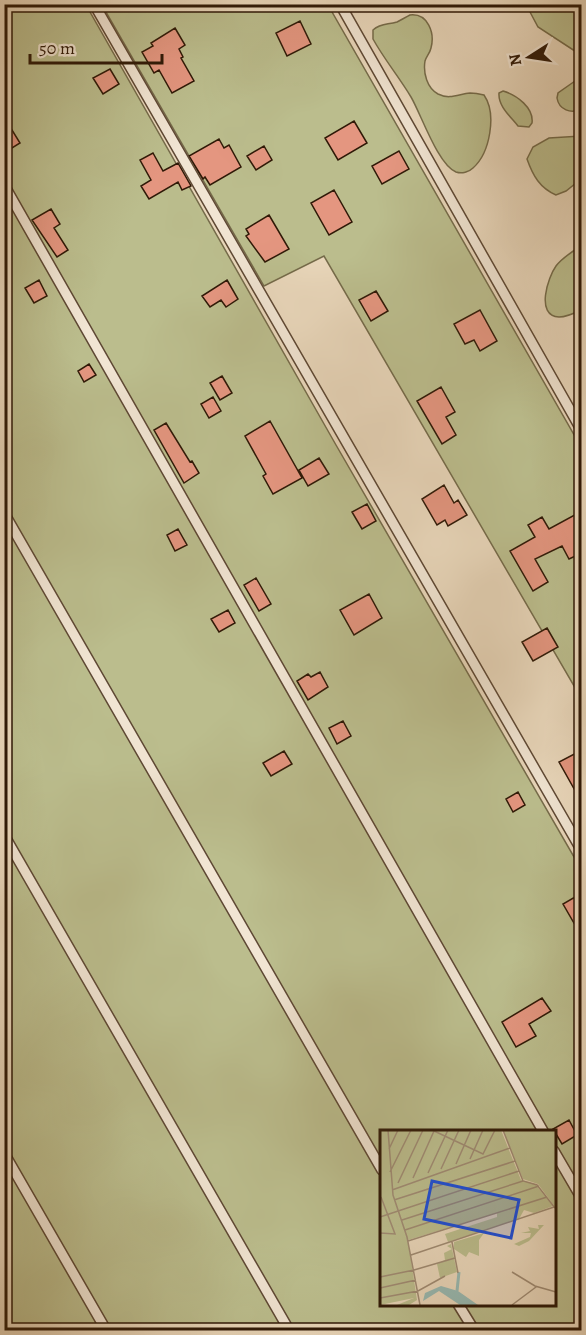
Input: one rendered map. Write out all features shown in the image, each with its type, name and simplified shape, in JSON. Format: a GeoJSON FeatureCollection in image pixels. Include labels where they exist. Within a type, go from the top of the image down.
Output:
{"type":"FeatureCollection","features":[{"type":"Feature","properties":{"kind":"lane"},"geometry":{"type":"LineString","coordinates":[[94,4],[582,851]]}},
{"type":"Feature","properties":{"kind":"lane"},"geometry":{"type":"LineString","coordinates":[[340,4],[582,431]]}},
{"type":"Feature","properties":{"kind":"lane"},"geometry":{"type":"LineString","coordinates":[[4,184],[542,1130]]}},
{"type":"Feature","properties":{"kind":"lane"},"geometry":{"type":"LineString","coordinates":[[4,513],[380,1167]]}},
{"type":"Feature","properties":{"kind":"lane"},"geometry":{"type":"LineString","coordinates":[[4,835],[289,1330]]}},
{"type":"Feature","properties":{"kind":"lane"},"geometry":{"type":"LineString","coordinates":[[4,1153],[106,1330]]}},
{"type":"Feature","properties":{"kind":"lane"},"geometry":{"type":"LineString","coordinates":[[556,1153],[582,1199]]}},
{"type":"Feature","properties":{"kind":"lane"},"geometry":{"type":"LineString","coordinates":[[459,1305],[474,1330]]}},
{"type":"Feature","properties":{"kind":"green space"},"geometry":{"type":"Polygon","coordinates":[[[5,5],[86,5],[336,445],[581,869],[581,1330],[5,1330],[5,5]]]}},
{"type":"Feature","properties":{"kind":"green space"},"geometry":{"type":"Polygon","coordinates":[[[102,5],[328,5],[581,447],[581,698],[324,256],[264,286],[102,5]]]}},
{"type":"Feature","properties":{"kind":"green space"},"geometry":{"type":"Polygon","coordinates":[[[532,5],[581,5],[581,55],[538,27],[530,12],[532,5]]]}},
{"type":"Feature","properties":{"kind":"green space"},"geometry":{"type":"Polygon","coordinates":[[[410,15],[421,17],[431,30],[432,42],[426,59],[425,75],[431,88],[447,97],[470,93],[484,95],[488,103],[491,122],[484,153],[473,168],[467,172],[456,172],[443,160],[411,97],[373,39],[373,30],[376,28],[397,22],[410,15]]]}},
{"type":"Feature","properties":{"kind":"green space"},"geometry":{"type":"Polygon","coordinates":[[[575,81],[581,84],[581,109],[570,111],[560,105],[557,98],[558,93],[575,81]]]}},
{"type":"Feature","properties":{"kind":"green space"},"geometry":{"type":"Polygon","coordinates":[[[503,91],[519,99],[527,107],[532,117],[529,127],[518,126],[505,111],[499,98],[499,93],[503,91]]]}},
{"type":"Feature","properties":{"kind":"green space"},"geometry":{"type":"Polygon","coordinates":[[[581,136],[581,179],[566,191],[556,195],[538,181],[527,159],[533,147],[549,138],[581,136]]]}},
{"type":"Feature","properties":{"kind":"green space"},"geometry":{"type":"Polygon","coordinates":[[[581,246],[581,310],[571,315],[559,317],[552,315],[545,303],[550,278],[558,263],[581,246]]]}},
{"type":"Feature","properties":{"kind":"building"},"geometry":{"type":"Polygon","coordinates":[[[300,21],[311,44],[287,56],[276,33],[300,21]]]}},
{"type":"Feature","properties":{"kind":"building"},"geometry":{"type":"Polygon","coordinates":[[[175,28],[185,45],[179,49],[183,57],[181,58],[194,81],[172,93],[159,70],[154,73],[142,52],[153,46],[151,43],[175,28]]]}},
{"type":"Feature","properties":{"kind":"building"},"geometry":{"type":"Polygon","coordinates":[[[110,69],[119,84],[103,94],[93,78],[110,69]]]}},
{"type":"Feature","properties":{"kind":"building"},"geometry":{"type":"Polygon","coordinates":[[[4,117],[20,143],[4,153],[4,117]]]}},
{"type":"Feature","properties":{"kind":"building"},"geometry":{"type":"Polygon","coordinates":[[[354,121],[367,143],[338,160],[325,138],[354,121]]]}},
{"type":"Feature","properties":{"kind":"building"},"geometry":{"type":"Polygon","coordinates":[[[219,139],[224,148],[229,145],[241,167],[210,185],[205,177],[203,179],[189,156],[219,139]]]}},
{"type":"Feature","properties":{"kind":"building"},"geometry":{"type":"Polygon","coordinates":[[[264,146],[272,160],[256,170],[247,156],[264,146]]]}},
{"type":"Feature","properties":{"kind":"building"},"geometry":{"type":"Polygon","coordinates":[[[399,151],[409,169],[382,184],[372,166],[399,151]]]}},
{"type":"Feature","properties":{"kind":"building"},"geometry":{"type":"Polygon","coordinates":[[[153,153],[163,171],[178,163],[191,186],[182,190],[178,182],[149,199],[141,186],[151,180],[140,160],[153,153]]]}},
{"type":"Feature","properties":{"kind":"building"},"geometry":{"type":"Polygon","coordinates":[[[334,190],[352,222],[329,235],[311,203],[334,190]]]}},
{"type":"Feature","properties":{"kind":"building"},"geometry":{"type":"Polygon","coordinates":[[[51,209],[60,224],[54,228],[68,250],[57,257],[32,220],[51,209]]]}},
{"type":"Feature","properties":{"kind":"building"},"geometry":{"type":"Polygon","coordinates":[[[269,215],[289,249],[265,262],[246,236],[249,234],[246,229],[269,215]]]}},
{"type":"Feature","properties":{"kind":"building"},"geometry":{"type":"Polygon","coordinates":[[[39,280],[47,296],[34,303],[25,288],[39,280]]]}},
{"type":"Feature","properties":{"kind":"building"},"geometry":{"type":"Polygon","coordinates":[[[227,280],[238,299],[226,307],[221,300],[210,307],[202,296],[227,280]]]}},
{"type":"Feature","properties":{"kind":"building"},"geometry":{"type":"Polygon","coordinates":[[[376,291],[388,311],[371,321],[359,300],[376,291]]]}},
{"type":"Feature","properties":{"kind":"building"},"geometry":{"type":"Polygon","coordinates":[[[480,310],[497,341],[480,351],[474,340],[465,344],[454,324],[480,310]]]}},
{"type":"Feature","properties":{"kind":"building"},"geometry":{"type":"Polygon","coordinates":[[[89,364],[96,375],[84,382],[78,371],[89,364]]]}},
{"type":"Feature","properties":{"kind":"building"},"geometry":{"type":"Polygon","coordinates":[[[222,376],[232,393],[220,400],[210,383],[222,376]]]}},
{"type":"Feature","properties":{"kind":"building"},"geometry":{"type":"Polygon","coordinates":[[[441,387],[455,412],[446,417],[456,435],[442,444],[417,401],[441,387]]]}},
{"type":"Feature","properties":{"kind":"building"},"geometry":{"type":"Polygon","coordinates":[[[213,397],[221,411],[209,418],[201,404],[213,397]]]}},
{"type":"Feature","properties":{"kind":"building"},"geometry":{"type":"Polygon","coordinates":[[[270,421],[302,478],[273,494],[263,476],[266,474],[245,436],[270,421]]]}},
{"type":"Feature","properties":{"kind":"building"},"geometry":{"type":"Polygon","coordinates":[[[166,423],[199,473],[184,483],[154,430],[166,423]]]}},
{"type":"Feature","properties":{"kind":"building"},"geometry":{"type":"Polygon","coordinates":[[[319,458],[329,474],[308,486],[299,470],[319,458]]]}},
{"type":"Feature","properties":{"kind":"building"},"geometry":{"type":"Polygon","coordinates":[[[444,485],[454,503],[458,500],[467,515],[448,526],[445,520],[437,525],[422,499],[444,485]]]}},
{"type":"Feature","properties":{"kind":"building"},"geometry":{"type":"Polygon","coordinates":[[[367,504],[376,521],[362,529],[352,512],[367,504]]]}},
{"type":"Feature","properties":{"kind":"building"},"geometry":{"type":"Polygon","coordinates":[[[582,511],[582,553],[569,559],[562,546],[535,559],[548,582],[533,591],[510,551],[535,537],[528,525],[542,517],[549,529],[582,511]]]}},
{"type":"Feature","properties":{"kind":"building"},"geometry":{"type":"Polygon","coordinates":[[[178,529],[187,545],[175,551],[167,535],[178,529]]]}},
{"type":"Feature","properties":{"kind":"building"},"geometry":{"type":"Polygon","coordinates":[[[256,578],[271,604],[259,611],[244,585],[256,578]]]}},
{"type":"Feature","properties":{"kind":"building"},"geometry":{"type":"Polygon","coordinates":[[[369,594],[382,618],[354,635],[340,610],[369,594]]]}},
{"type":"Feature","properties":{"kind":"building"},"geometry":{"type":"Polygon","coordinates":[[[228,610],[235,623],[219,632],[211,619],[228,610]]]}},
{"type":"Feature","properties":{"kind":"building"},"geometry":{"type":"Polygon","coordinates":[[[547,628],[558,647],[533,661],[522,642],[547,628]]]}},
{"type":"Feature","properties":{"kind":"building"},"geometry":{"type":"Polygon","coordinates":[[[320,672],[328,687],[308,700],[297,681],[308,674],[311,677],[320,672]]]}},
{"type":"Feature","properties":{"kind":"building"},"geometry":{"type":"Polygon","coordinates":[[[343,721],[351,736],[337,744],[329,728],[343,721]]]}},
{"type":"Feature","properties":{"kind":"building"},"geometry":{"type":"Polygon","coordinates":[[[582,750],[582,803],[559,762],[582,750]]]}},
{"type":"Feature","properties":{"kind":"building"},"geometry":{"type":"Polygon","coordinates":[[[284,751],[292,764],[271,776],[263,763],[284,751]]]}},
{"type":"Feature","properties":{"kind":"building"},"geometry":{"type":"Polygon","coordinates":[[[518,792],[525,805],[513,812],[506,799],[518,792]]]}},
{"type":"Feature","properties":{"kind":"building"},"geometry":{"type":"Polygon","coordinates":[[[575,897],[582,907],[582,937],[563,904],[575,897]]]}},
{"type":"Feature","properties":{"kind":"building"},"geometry":{"type":"Polygon","coordinates":[[[542,998],[551,1011],[529,1024],[536,1036],[516,1047],[502,1022],[542,998]]]}},
{"type":"Feature","properties":{"kind":"building"},"geometry":{"type":"Polygon","coordinates":[[[569,1120],[577,1135],[562,1144],[556,1130],[553,1129],[569,1120]]]}}]}
